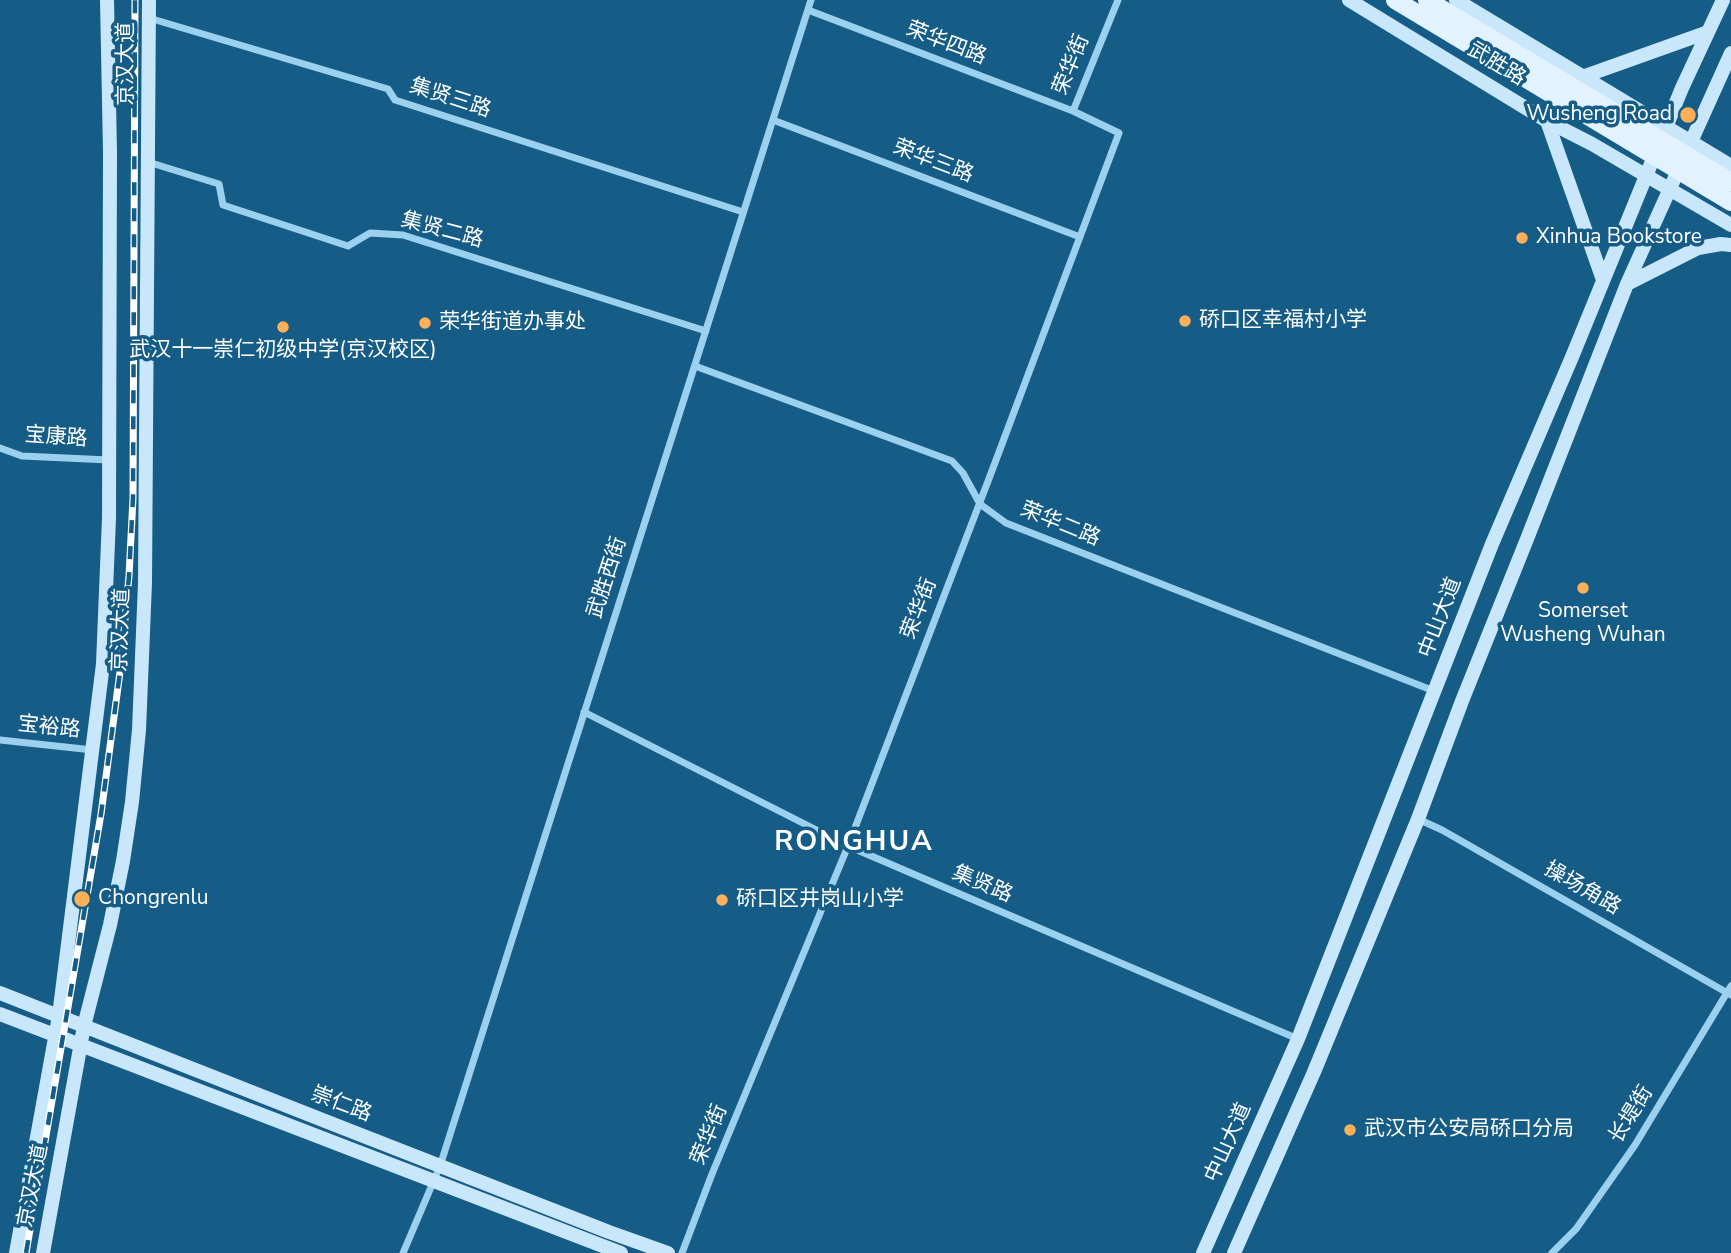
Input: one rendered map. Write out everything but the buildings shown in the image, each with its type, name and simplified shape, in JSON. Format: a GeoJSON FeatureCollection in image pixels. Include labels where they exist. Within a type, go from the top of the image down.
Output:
{"type":"FeatureCollection","features":[{"type":"Feature","properties":{"kind":"main road","name":"京汉大道"},"geometry":{"type":"LineString","coordinates":[[16,1253],[59,1016],[103,664],[109,518],[110,152],[107,0]]}},
{"type":"Feature","properties":{"kind":"main road","name":"京汉大道"},"geometry":{"type":"LineString","coordinates":[[43,1253],[84,1026],[123,861],[139,730],[145,583],[149,0]]}},
{"type":"Feature","properties":{"kind":"main road","name":"武胜路"},"geometry":{"type":"LineString","coordinates":[[1349,0],[1547,121],[1592,144],[1731,225]]}},
{"type":"Feature","properties":{"kind":"main road"},"geometry":{"type":"LineString","coordinates":[[1395,0],[1731,202]]}},
{"type":"Feature","properties":{"kind":"main road"},"geometry":{"type":"LineString","coordinates":[[1427,0],[1731,182]]}},
{"type":"Feature","properties":{"kind":"main road","name":"武胜路"},"geometry":{"type":"LineString","coordinates":[[1457,0],[1731,166]]}},
{"type":"Feature","properties":{"kind":"main road","name":"中山大道"},"geometry":{"type":"LineString","coordinates":[[1203,1253],[1298,1039],[1492,544],[1682,88],[1723,0]]}},
{"type":"Feature","properties":{"kind":"main road"},"geometry":{"type":"LineString","coordinates":[[1582,76],[1708,32]]}},
{"type":"Feature","properties":{"kind":"main road"},"geometry":{"type":"LineString","coordinates":[[1234,1253],[1314,1072],[1418,819],[1627,284],[1731,56]]}},
{"type":"Feature","properties":{"kind":"main road"},"geometry":{"type":"LineString","coordinates":[[1547,121],[1603,280]]}},
{"type":"Feature","properties":{"kind":"main road"},"geometry":{"type":"LineString","coordinates":[[1627,284],[1698,248],[1731,245]]}},
{"type":"Feature","properties":{"kind":"main road","name":"崇仁路"},"geometry":{"type":"LineString","coordinates":[[0,993],[668,1253]]}},
{"type":"Feature","properties":{"kind":"main road","name":"崇仁路"},"geometry":{"type":"LineString","coordinates":[[0,1014],[621,1253]]}},
{"type":"Feature","properties":{"kind":"street","name":"武胜西街"},"geometry":{"type":"LineString","coordinates":[[403,1253],[440,1166],[811,0]]}},
{"type":"Feature","properties":{"kind":"street","name":"荣华街"},"geometry":{"type":"LineString","coordinates":[[682,1253],[848,846],[1119,133],[1073,111],[1118,0]]}},
{"type":"Feature","properties":{"kind":"street","name":"荣华四路"},"geometry":{"type":"LineString","coordinates":[[808,10],[1073,111]]}},
{"type":"Feature","properties":{"kind":"street","name":"集贤三路"},"geometry":{"type":"LineString","coordinates":[[148,18],[388,89],[395,100],[744,212]]}},
{"type":"Feature","properties":{"kind":"street","name":"荣华三路"},"geometry":{"type":"LineString","coordinates":[[773,120],[1080,237]]}},
{"type":"Feature","properties":{"kind":"street","name":"集贤二路"},"geometry":{"type":"LineString","coordinates":[[148,162],[219,184],[223,205],[348,246],[370,233],[403,235],[706,331]]}},
{"type":"Feature","properties":{"kind":"street","name":"荣华二路"},"geometry":{"type":"LineString","coordinates":[[695,366],[952,461],[963,473],[980,503],[1006,523],[1435,691]]}},
{"type":"Feature","properties":{"kind":"street","name":"宝康路"},"geometry":{"type":"LineString","coordinates":[[0,448],[22,456],[109,460]]}},
{"type":"Feature","properties":{"kind":"street","name":"集贤路"},"geometry":{"type":"LineString","coordinates":[[584,712],[848,846],[1298,1039]]}},
{"type":"Feature","properties":{"kind":"street","name":"宝裕路"},"geometry":{"type":"LineString","coordinates":[[0,740],[93,750]]}},
{"type":"Feature","properties":{"kind":"street","name":"操场角路"},"geometry":{"type":"LineString","coordinates":[[1418,819],[1443,830],[1730,991]]}},
{"type":"Feature","properties":{"kind":"street","name":"长堤街"},"geometry":{"type":"LineString","coordinates":[[1552,1253],[1576,1229],[1635,1145],[1730,991]]}},
{"type":"Feature","properties":{"kind":"railway"},"geometry":{"type":"LineString","coordinates":[[26,1253],[101,814],[120,672],[129,576],[133,498],[135,0]]}},
{"type":"Feature","properties":{"kind":"place","name":"Wusheng Road"},"geometry":{"type":"Point","coordinates":[1688,115]}},
{"type":"Feature","properties":{"kind":"place","name":"Xinhua Bookstore"},"geometry":{"type":"Point","coordinates":[1522,238]}},
{"type":"Feature","properties":{"kind":"place","name":"硚口区幸福村小学"},"geometry":{"type":"Point","coordinates":[1185,321]}},
{"type":"Feature","properties":{"kind":"place","name":"荣华街道办事处"},"geometry":{"type":"Point","coordinates":[425,323]}},
{"type":"Feature","properties":{"kind":"place","name":"武汉十一崇仁初级中学(京汉校区)"},"geometry":{"type":"Point","coordinates":[283,327]}},
{"type":"Feature","properties":{"kind":"place","name":"Somerset Wusheng Wuhan"},"geometry":{"type":"Point","coordinates":[1583,588]}},
{"type":"Feature","properties":{"kind":"place","name":"Chongrenlu"},"geometry":{"type":"Point","coordinates":[82,899]}},
{"type":"Feature","properties":{"kind":"place","name":"硚口区井岗山小学"},"geometry":{"type":"Point","coordinates":[722,900]}},
{"type":"Feature","properties":{"kind":"place","name":"武汉市公安局硚口分局"},"geometry":{"type":"Point","coordinates":[1350,1130]}},
{"type":"Feature","properties":{"kind":"district","name":"RONGHUA"},"geometry":{"type":"Point","coordinates":[854,843]}}]}
